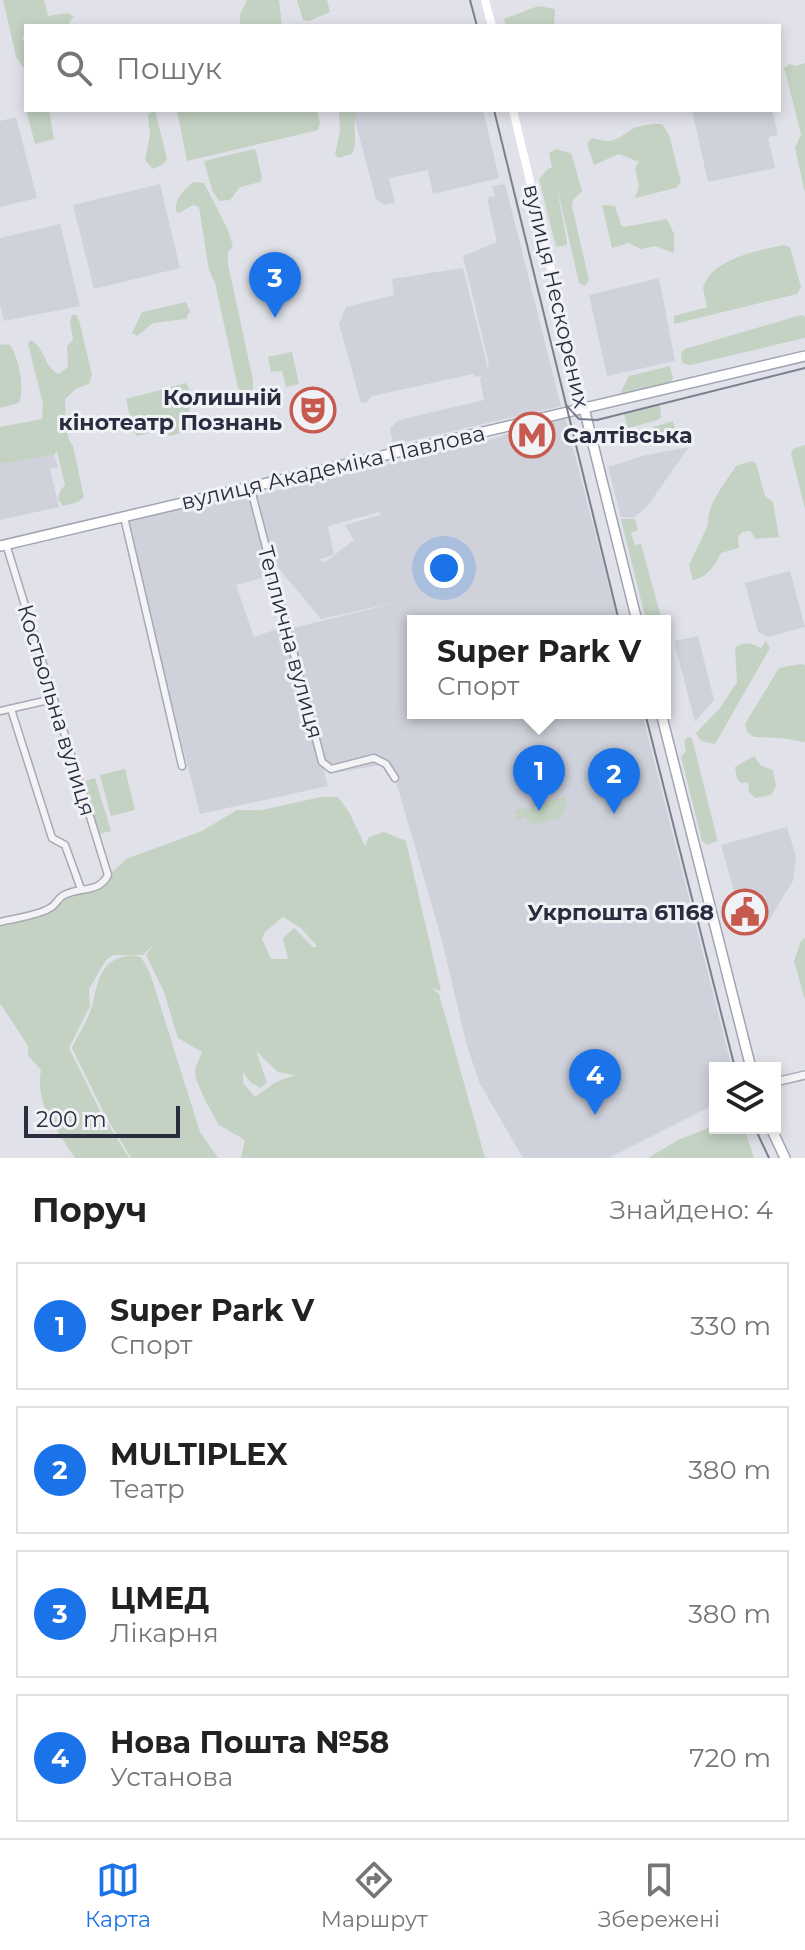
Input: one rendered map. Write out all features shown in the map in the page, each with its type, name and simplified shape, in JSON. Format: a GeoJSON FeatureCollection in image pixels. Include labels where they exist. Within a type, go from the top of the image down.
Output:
{"type":"FeatureCollection","features":[{"type":"Feature","properties":{"kind":"main road"},"geometry":{"type":"LineString","coordinates":[[485,0],[491,24]]}},
{"type":"Feature","properties":{"kind":"main road","name":"вулиця Нескорених"},"geometry":{"type":"LineString","coordinates":[[513,112],[636,615]]}},
{"type":"Feature","properties":{"kind":"main road","name":"вулиця Академіка Павлова"},"geometry":{"type":"LineString","coordinates":[[3,545],[805,356]]}},
{"type":"Feature","properties":{"kind":"main road"},"geometry":{"type":"LineString","coordinates":[[663,719],[749,1062]]}},
{"type":"Feature","properties":{"kind":"main road"},"geometry":{"type":"LineString","coordinates":[[774,1134],[785,1158]]}},
{"type":"Feature","properties":{"kind":"street","name":"Теплична вулиця"},"geometry":{"type":"LineString","coordinates":[[250,486],[322,762],[331,769],[374,758],[386,764],[395,778]]}},
{"type":"Feature","properties":{"kind":"street"},"geometry":{"type":"LineString","coordinates":[[124,517],[182,766]]}},
{"type":"Feature","properties":{"kind":"street","name":"Костьольна вулиця"},"geometry":{"type":"LineString","coordinates":[[3,545],[108,875],[95,890],[81,889]]}},
{"type":"Feature","properties":{"kind":"street"},"geometry":{"type":"LineString","coordinates":[[0,711],[53,699]]}},
{"type":"Feature","properties":{"kind":"street"},"geometry":{"type":"LineString","coordinates":[[0,922],[51,908],[65,895],[81,889],[65,845],[52,838],[11,709]]}},
{"type":"Feature","properties":{"kind":"street"},"geometry":{"type":"LineString","coordinates":[[781,1081],[805,1075]]}},
{"type":"Feature","properties":{"kind":"shaded area"},"geometry":{"type":"Polygon","coordinates":[[[357,112],[483,112],[499,178],[433,194],[428,170],[389,178],[395,203],[384,205],[376,199],[355,121],[357,112]]]}},
{"type":"Feature","properties":{"kind":"shaded area"},"geometry":{"type":"Polygon","coordinates":[[[692,112],[772,112],[778,135],[768,137],[775,168],[708,182],[692,112]]]}},
{"type":"Feature","properties":{"kind":"shaded area"},"geometry":{"type":"Polygon","coordinates":[[[16,117],[37,198],[0,207],[0,121],[16,117]]]}},
{"type":"Feature","properties":{"kind":"shaded area"},"geometry":{"type":"Polygon","coordinates":[[[160,184],[180,268],[94,289],[73,205],[160,184]]]}},
{"type":"Feature","properties":{"kind":"shaded area"},"geometry":{"type":"Polygon","coordinates":[[[505,184],[561,406],[393,445],[390,428],[399,420],[484,400],[482,376],[473,374],[372,396],[361,403],[339,324],[346,307],[394,295],[392,279],[463,268],[487,365],[483,375],[489,364],[463,256],[497,242],[487,198],[495,196],[492,186],[505,184]]]}},
{"type":"Feature","properties":{"kind":"shaded area"},"geometry":{"type":"Polygon","coordinates":[[[60,224],[80,306],[4,321],[0,305],[0,238],[60,224]]]}},
{"type":"Feature","properties":{"kind":"shaded area"},"geometry":{"type":"Polygon","coordinates":[[[659,278],[675,361],[607,376],[589,295],[659,278]]]}},
{"type":"Feature","properties":{"kind":"shaded area"},"geometry":{"type":"Polygon","coordinates":[[[565,417],[616,615],[407,615],[407,719],[644,719],[730,1062],[709,1062],[709,1107],[609,1158],[523,1158],[480,1084],[467,1046],[441,937],[395,778],[386,764],[329,774],[289,629],[407,600],[321,619],[275,564],[254,496],[478,443],[565,417]],[[380,512],[328,526],[334,554],[322,559],[317,557],[324,563],[354,540],[345,525],[380,515],[380,512]]]}},
{"type":"Feature","properties":{"kind":"shaded area"},"geometry":{"type":"Polygon","coordinates":[[[689,447],[648,505],[634,518],[621,517],[608,467],[646,455],[689,447]]]}},
{"type":"Feature","properties":{"kind":"shaded area"},"geometry":{"type":"Polygon","coordinates":[[[54,455],[58,467],[50,469],[59,507],[0,520],[0,464],[54,455]]]}},
{"type":"Feature","properties":{"kind":"shaded area"},"geometry":{"type":"Polygon","coordinates":[[[249,491],[271,576],[236,585],[254,637],[285,626],[328,786],[200,814],[125,521],[249,491]]]}},
{"type":"Feature","properties":{"kind":"shaded area"},"geometry":{"type":"Polygon","coordinates":[[[790,571],[805,627],[768,637],[758,632],[745,583],[790,571]]]}},
{"type":"Feature","properties":{"kind":"shaded area"},"geometry":{"type":"Polygon","coordinates":[[[698,636],[714,700],[695,722],[674,641],[698,636]]]}},
{"type":"Feature","properties":{"kind":"shaded area"},"geometry":{"type":"Polygon","coordinates":[[[787,827],[796,857],[793,881],[769,920],[744,926],[721,845],[787,827]]]}},
{"type":"Feature","properties":{"kind":"green space"},"geometry":{"type":"Polygon","coordinates":[[[3,0],[44,0],[48,16],[68,13],[74,16],[68,24],[24,24],[24,68],[16,57],[3,0]]]}},
{"type":"Feature","properties":{"kind":"green space"},"geometry":{"type":"Polygon","coordinates":[[[247,0],[279,0],[282,24],[240,24],[240,14],[247,0]]]}},
{"type":"Feature","properties":{"kind":"green space"},"geometry":{"type":"Polygon","coordinates":[[[297,0],[327,0],[330,12],[309,21],[303,20],[297,0]]]}},
{"type":"Feature","properties":{"kind":"green space"},"geometry":{"type":"Polygon","coordinates":[[[538,6],[555,9],[554,24],[505,24],[504,19],[538,6]]]}},
{"type":"Feature","properties":{"kind":"green space"},"geometry":{"type":"Polygon","coordinates":[[[805,63],[805,193],[795,148],[801,134],[784,68],[790,64],[805,63]]]}},
{"type":"Feature","properties":{"kind":"green space"},"geometry":{"type":"Polygon","coordinates":[[[27,112],[49,112],[54,139],[35,144],[27,112]]]}},
{"type":"Feature","properties":{"kind":"green space"},"geometry":{"type":"Polygon","coordinates":[[[155,112],[167,159],[153,169],[145,160],[150,135],[148,115],[155,112]]]}},
{"type":"Feature","properties":{"kind":"green space"},"geometry":{"type":"Polygon","coordinates":[[[177,112],[317,112],[318,130],[187,161],[177,112]]]}},
{"type":"Feature","properties":{"kind":"green space"},"geometry":{"type":"Polygon","coordinates":[[[339,112],[357,113],[352,154],[338,158],[335,154],[340,131],[339,112]]]}},
{"type":"Feature","properties":{"kind":"green space"},"geometry":{"type":"Polygon","coordinates":[[[662,124],[669,135],[681,182],[676,188],[635,198],[639,186],[635,168],[639,162],[619,154],[594,165],[587,144],[592,138],[612,140],[634,128],[662,124]]]}},
{"type":"Feature","properties":{"kind":"green space"},"geometry":{"type":"Polygon","coordinates":[[[254,149],[262,177],[260,182],[240,187],[230,200],[219,201],[212,190],[204,161],[254,149]]]}},
{"type":"Feature","properties":{"kind":"green space"},"geometry":{"type":"Polygon","coordinates":[[[556,149],[572,156],[582,191],[573,200],[572,206],[589,280],[585,286],[579,283],[556,183],[567,245],[556,247],[539,179],[552,168],[549,153],[556,149]]]}},
{"type":"Feature","properties":{"kind":"green space"},"geometry":{"type":"Polygon","coordinates":[[[194,182],[204,183],[233,246],[228,252],[228,264],[253,380],[253,389],[245,395],[238,388],[215,283],[209,270],[199,207],[193,205],[179,213],[176,211],[178,198],[194,182]]]}},
{"type":"Feature","properties":{"kind":"green space"},"geometry":{"type":"Polygon","coordinates":[[[602,205],[615,206],[621,225],[625,227],[667,219],[674,234],[674,253],[655,246],[641,249],[629,243],[612,248],[602,205]]]}},
{"type":"Feature","properties":{"kind":"green space"},"geometry":{"type":"Polygon","coordinates":[[[783,245],[790,247],[801,287],[797,294],[674,324],[674,316],[707,307],[703,288],[715,270],[736,258],[783,245]]]}},
{"type":"Feature","properties":{"kind":"green space"},"geometry":{"type":"Polygon","coordinates":[[[186,302],[190,311],[186,319],[153,323],[137,336],[132,333],[142,312],[186,302]]]}},
{"type":"Feature","properties":{"kind":"green space"},"geometry":{"type":"Polygon","coordinates":[[[72,315],[79,320],[92,375],[89,384],[77,388],[65,399],[67,430],[84,497],[63,506],[58,499],[65,485],[57,451],[54,455],[0,464],[0,427],[42,419],[43,404],[28,344],[30,340],[35,343],[49,366],[58,374],[68,367],[67,346],[73,340],[72,315]]]}},
{"type":"Feature","properties":{"kind":"green space"},"geometry":{"type":"Polygon","coordinates":[[[801,315],[805,317],[805,338],[690,365],[682,363],[681,353],[685,349],[801,315]]]}},
{"type":"Feature","properties":{"kind":"green space"},"geometry":{"type":"Polygon","coordinates":[[[0,345],[10,345],[16,358],[21,397],[19,403],[0,408],[0,345]]]}},
{"type":"Feature","properties":{"kind":"green space"},"geometry":{"type":"Polygon","coordinates":[[[292,352],[299,384],[286,387],[282,371],[271,372],[268,357],[292,352]]]}},
{"type":"Feature","properties":{"kind":"green space"},"geometry":{"type":"Polygon","coordinates":[[[670,366],[673,378],[670,382],[619,395],[629,376],[670,366]]]}},
{"type":"Feature","properties":{"kind":"green space"},"geometry":{"type":"Polygon","coordinates":[[[186,383],[194,399],[189,410],[190,417],[210,419],[212,424],[170,436],[164,429],[137,436],[133,431],[126,399],[186,383]]]}},
{"type":"Feature","properties":{"kind":"green space"},"geometry":{"type":"Polygon","coordinates":[[[660,405],[661,417],[658,420],[628,428],[624,414],[660,405]]]}},
{"type":"Feature","properties":{"kind":"green space"},"geometry":{"type":"Polygon","coordinates":[[[673,421],[677,437],[645,446],[653,427],[673,421]]]}},
{"type":"Feature","properties":{"kind":"green space"},"geometry":{"type":"Polygon","coordinates":[[[805,445],[805,509],[791,453],[793,449],[805,445]]]}},
{"type":"Feature","properties":{"kind":"green space"},"geometry":{"type":"Polygon","coordinates":[[[752,461],[756,463],[765,496],[773,502],[779,537],[756,539],[750,531],[742,532],[738,537],[739,548],[721,553],[706,574],[693,580],[689,565],[708,525],[713,502],[736,466],[752,461]]]}},
{"type":"Feature","properties":{"kind":"green space"},"geometry":{"type":"Polygon","coordinates":[[[621,519],[635,519],[638,530],[631,533],[635,545],[641,544],[660,615],[645,615],[621,519]]]}},
{"type":"Feature","properties":{"kind":"green space"},"geometry":{"type":"Polygon","coordinates":[[[766,641],[770,648],[715,744],[701,741],[696,733],[720,708],[737,682],[735,648],[748,644],[761,648],[766,641]]]}},
{"type":"Feature","properties":{"kind":"green space"},"geometry":{"type":"Polygon","coordinates":[[[805,665],[805,742],[754,737],[747,732],[745,724],[779,668],[805,665]]]}},
{"type":"Feature","properties":{"kind":"green space"},"geometry":{"type":"Polygon","coordinates":[[[692,738],[717,838],[708,845],[702,841],[681,757],[686,751],[684,741],[692,738]]]}},
{"type":"Feature","properties":{"kind":"green space"},"geometry":{"type":"Polygon","coordinates":[[[754,756],[761,766],[773,770],[776,786],[771,795],[755,798],[749,792],[748,782],[741,783],[737,779],[735,767],[754,756]]]}},
{"type":"Feature","properties":{"kind":"green space"},"geometry":{"type":"Polygon","coordinates":[[[125,769],[135,810],[111,816],[100,775],[125,769]]]}},
{"type":"Feature","properties":{"kind":"green space"},"geometry":{"type":"Polygon","coordinates":[[[95,778],[111,831],[99,834],[81,782],[95,778]]]}},
{"type":"Feature","properties":{"kind":"green space"},"geometry":{"type":"Polygon","coordinates":[[[321,797],[338,797],[365,846],[369,837],[384,832],[406,841],[441,991],[432,988],[439,994],[485,1158],[241,1158],[245,1140],[219,1125],[196,1079],[195,1069],[202,1052],[178,1038],[164,992],[146,955],[155,943],[143,955],[113,955],[106,960],[89,989],[90,1006],[69,1048],[100,1111],[129,1158],[75,1158],[61,1137],[44,1106],[41,1070],[28,1055],[28,1046],[0,1003],[0,922],[51,908],[65,895],[95,889],[126,859],[202,831],[237,810],[262,810],[321,797]],[[283,917],[265,932],[262,939],[271,959],[288,959],[283,938],[294,928],[314,948],[317,946],[301,928],[283,917]],[[256,1051],[267,1082],[261,1088],[251,1083],[243,1072],[243,1083],[255,1097],[276,1082],[295,1075],[278,1072],[256,1051]]]}},
{"type":"Feature","properties":{"kind":"green space"},"geometry":{"type":"Polygon","coordinates":[[[565,797],[567,809],[562,811],[564,817],[533,825],[524,816],[518,821],[515,810],[533,808],[534,803],[565,797]]]}},
{"type":"Feature","properties":{"kind":"green space"},"geometry":{"type":"Polygon","coordinates":[[[805,938],[805,1000],[794,961],[805,938]]]}},
{"type":"Feature","properties":{"kind":"green space"},"geometry":{"type":"Polygon","coordinates":[[[131,955],[141,957],[150,973],[200,1132],[218,1158],[131,1158],[105,1115],[72,1048],[90,1011],[102,972],[112,961],[131,955]]]}},
{"type":"Feature","properties":{"kind":"green space"},"geometry":{"type":"Polygon","coordinates":[[[709,1128],[709,1134],[746,1134],[754,1158],[648,1158],[678,1140],[709,1128]]]}},
{"type":"Feature","properties":{"kind":"tram line"},"geometry":{"type":"LineString","coordinates":[[470,0],[476,24]]}},
{"type":"Feature","properties":{"kind":"tram line"},"geometry":{"type":"LineString","coordinates":[[494,112],[618,615]]}},
{"type":"Feature","properties":{"kind":"tram line"},"geometry":{"type":"LineString","coordinates":[[566,405],[579,419],[597,420],[805,368]]}},
{"type":"Feature","properties":{"kind":"tram line"},"geometry":{"type":"LineString","coordinates":[[647,719],[733,1062]]}},
{"type":"Feature","properties":{"kind":"tram line"},"geometry":{"type":"LineString","coordinates":[[758,1134],[769,1158]]}},
{"type":"Feature","properties":{"kind":"place","name":"ЦМЕД"},"geometry":{"type":"Point","coordinates":[275,318]}},
{"type":"Feature","properties":{"kind":"place","name":"Колишній кінотеатр Познань"},"geometry":{"type":"Point","coordinates":[313,410]}},
{"type":"Feature","properties":{"kind":"place","name":"Салтівська"},"geometry":{"type":"Point","coordinates":[532,435]}},
{"type":"Feature","properties":{"kind":"place","name":"Super Park V"},"geometry":{"type":"Point","coordinates":[539,811]}},
{"type":"Feature","properties":{"kind":"place","name":"MULTIPLEX"},"geometry":{"type":"Point","coordinates":[614,814]}},
{"type":"Feature","properties":{"kind":"place","name":"Укрпошта 61168"},"geometry":{"type":"Point","coordinates":[745,912]}},
{"type":"Feature","properties":{"kind":"place","name":"Нова Пошта №58"},"geometry":{"type":"Point","coordinates":[595,1115]}}]}
